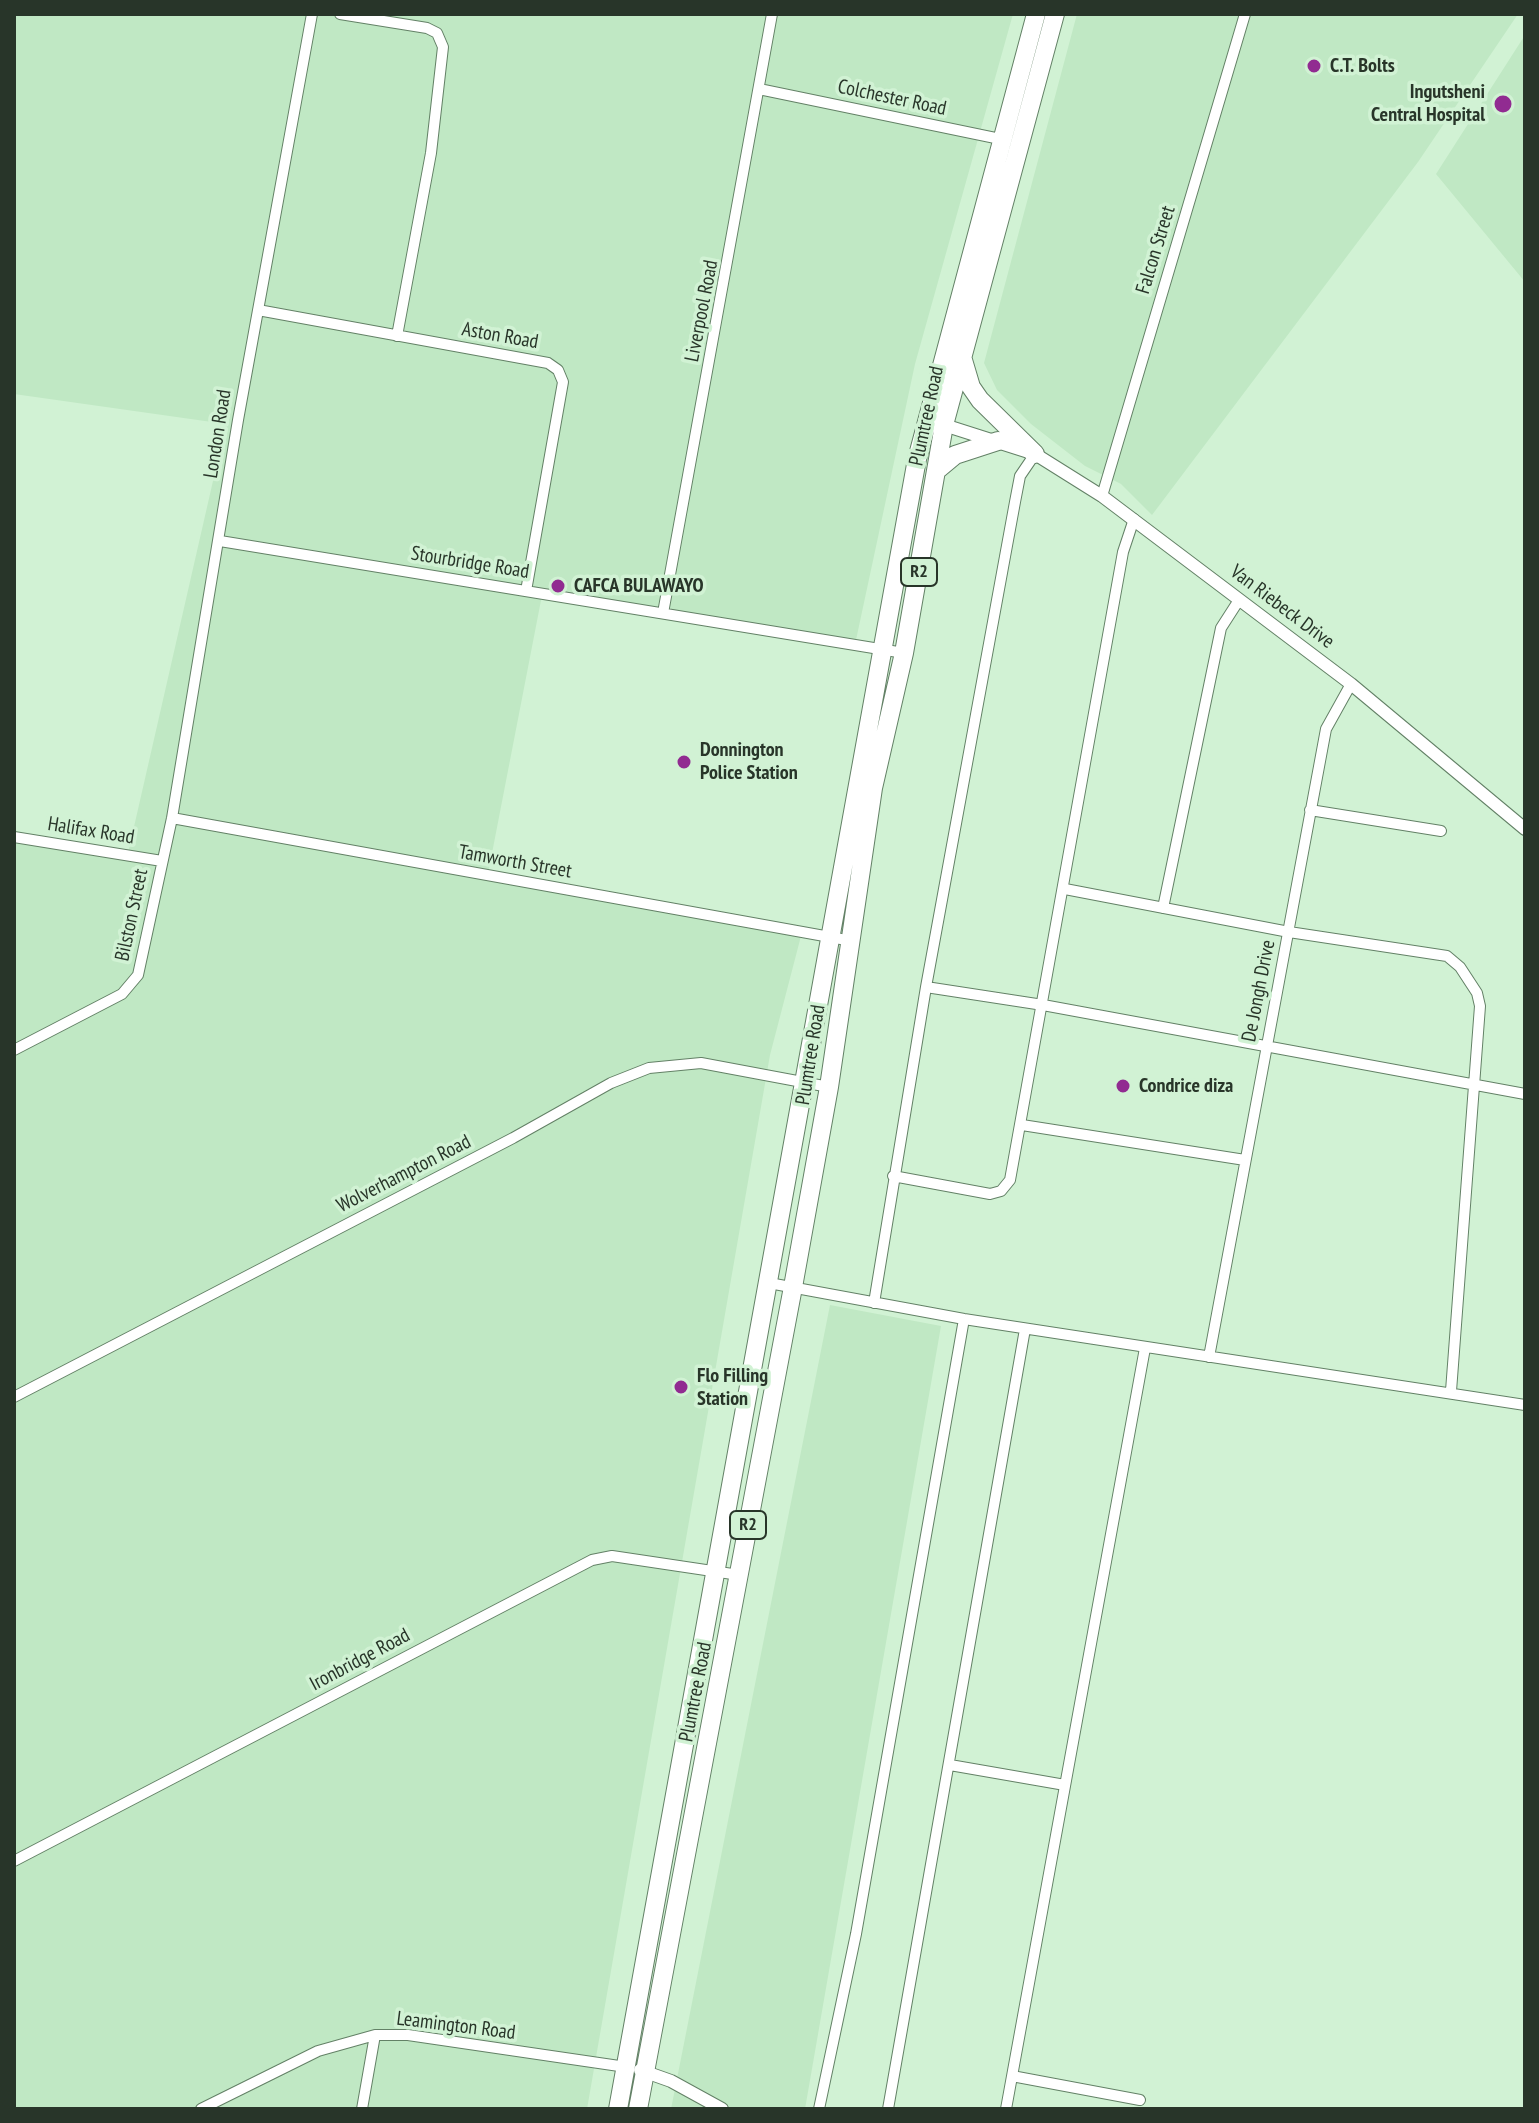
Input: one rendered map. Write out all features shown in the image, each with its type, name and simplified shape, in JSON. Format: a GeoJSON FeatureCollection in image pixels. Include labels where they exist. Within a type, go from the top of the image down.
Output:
{"type":"FeatureCollection","features":[{"type":"Feature","properties":{"kind":"highway","name":"Plumtree Road"},"geometry":{"type":"LineString","coordinates":[[618,2109],[635,2069],[739,1575],[829,1087],[873,788],[904,653],[944,425],[962,357],[1036,14]]}},
{"type":"Feature","properties":{"kind":"highway","name":"Plumtree Road"},"geometry":{"type":"LineString","coordinates":[[638,2109],[635,2069],[715,1571],[917,459],[933,390],[1010,141],[1055,14]]}},
{"type":"Feature","properties":{"kind":"highway"},"geometry":{"type":"LineString","coordinates":[[962,357],[971,387],[980,400],[1035,454]]}},
{"type":"Feature","properties":{"kind":"highway"},"geometry":{"type":"LineString","coordinates":[[917,459],[944,425],[933,390]]}},
{"type":"Feature","properties":{"kind":"highway"},"geometry":{"type":"LineString","coordinates":[[937,470],[955,455],[998,441]]}},
{"type":"Feature","properties":{"kind":"street","name":"London Road"},"geometry":{"type":"LineString","coordinates":[[162,861],[312,14]]}},
{"type":"Feature","properties":{"kind":"street"},"geometry":{"type":"LineString","coordinates":[[340,14],[427,28],[437,33],[443,47],[431,153],[397,336]]}},
{"type":"Feature","properties":{"kind":"street","name":"Liverpool Road"},"geometry":{"type":"LineString","coordinates":[[663,613],[772,14]]}},
{"type":"Feature","properties":{"kind":"street","name":"Falcon Street"},"geometry":{"type":"LineString","coordinates":[[1102,496],[1245,14]]}},
{"type":"Feature","properties":{"kind":"street","name":"Colchester Road"},"geometry":{"type":"LineString","coordinates":[[759,89],[1010,141]]}},
{"type":"Feature","properties":{"kind":"street","name":"Aston Road"},"geometry":{"type":"LineString","coordinates":[[258,310],[548,363],[562,375],[526,591]]}},
{"type":"Feature","properties":{"kind":"street","name":"Van Riebeck Drive"},"geometry":{"type":"LineString","coordinates":[[944,425],[1035,454],[1102,496],[1351,684],[1525,829]]}},
{"type":"Feature","properties":{"kind":"street"},"geometry":{"type":"LineString","coordinates":[[874,1303],[926,987],[1015,502],[1020,476],[1035,454]]}},
{"type":"Feature","properties":{"kind":"street"},"geometry":{"type":"LineString","coordinates":[[893,1176],[996,1193],[1010,1180],[1065,889],[1123,552],[1134,519]]}},
{"type":"Feature","properties":{"kind":"street","name":"Stourbridge Road"},"geometry":{"type":"LineString","coordinates":[[220,541],[904,653]]}},
{"type":"Feature","properties":{"kind":"street"},"geometry":{"type":"LineString","coordinates":[[1163,908],[1221,628],[1239,600]]}},
{"type":"Feature","properties":{"kind":"street","name":"De Jongh Drive"},"geometry":{"type":"LineString","coordinates":[[1209,1357],[1326,729],[1351,684]]}},
{"type":"Feature","properties":{"kind":"street"},"geometry":{"type":"LineString","coordinates":[[1310,810],[1441,831]]}},
{"type":"Feature","properties":{"kind":"street","name":"Tamworth Street"},"geometry":{"type":"LineString","coordinates":[[172,818],[852,941]]}},
{"type":"Feature","properties":{"kind":"street","name":"Halifax Road"},"geometry":{"type":"LineString","coordinates":[[14,837],[162,861]]}},
{"type":"Feature","properties":{"kind":"street","name":"Bilston Street"},"geometry":{"type":"LineString","coordinates":[[14,1050],[130,986],[138,975],[162,861]]}},
{"type":"Feature","properties":{"kind":"street"},"geometry":{"type":"LineString","coordinates":[[1065,889],[1289,932],[1447,956],[1460,967],[1477,993],[1480,1006],[1451,1391]]}},
{"type":"Feature","properties":{"kind":"street"},"geometry":{"type":"LineString","coordinates":[[926,987],[1043,1005],[1472,1087],[1525,1094]]}},
{"type":"Feature","properties":{"kind":"street","name":"Wolverhampton Road"},"geometry":{"type":"LineString","coordinates":[[14,1397],[513,1138],[611,1083],[649,1068],[701,1063],[829,1087]]}},
{"type":"Feature","properties":{"kind":"street"},"geometry":{"type":"LineString","coordinates":[[1022,1125],[1245,1160]]}},
{"type":"Feature","properties":{"kind":"street"},"geometry":{"type":"LineString","coordinates":[[769,1283],[1025,1329],[1451,1391],[1525,1405]]}},
{"type":"Feature","properties":{"kind":"street"},"geometry":{"type":"LineString","coordinates":[[819,2109],[856,1934],[964,1319]]}},
{"type":"Feature","properties":{"kind":"street"},"geometry":{"type":"LineString","coordinates":[[888,2109],[1025,1329]]}},
{"type":"Feature","properties":{"kind":"street"},"geometry":{"type":"LineString","coordinates":[[1006,2109],[1145,1348]]}},
{"type":"Feature","properties":{"kind":"street","name":"Ironbridge Road"},"geometry":{"type":"LineString","coordinates":[[14,1861],[592,1560],[612,1556],[739,1575]]}},
{"type":"Feature","properties":{"kind":"street"},"geometry":{"type":"LineString","coordinates":[[950,1765],[1065,1785]]}},
{"type":"Feature","properties":{"kind":"street"},"geometry":{"type":"LineString","coordinates":[[362,2109],[375,2035]]}},
{"type":"Feature","properties":{"kind":"street","name":"Leamington Road"},"geometry":{"type":"LineString","coordinates":[[201,2109],[318,2051],[375,2035],[408,2035],[635,2069]]}},
{"type":"Feature","properties":{"kind":"street"},"geometry":{"type":"LineString","coordinates":[[635,2069],[671,2081],[722,2109]]}},
{"type":"Feature","properties":{"kind":"street"},"geometry":{"type":"LineString","coordinates":[[1012,2076],[1140,2100]]}},
{"type":"Feature","properties":{"kind":"shaded area"},"geometry":{"type":"Polygon","coordinates":[[[14,14],[1013,14],[915,364],[856,640],[543,590],[487,879],[801,936],[770,1055],[587,2109],[14,2109],[14,832],[128,853],[226,424],[14,394],[14,14]]]}},
{"type":"Feature","properties":{"kind":"shaded area"},"geometry":{"type":"Polygon","coordinates":[[[1077,14],[1518,14],[1418,162],[1152,515],[1121,484],[1085,466],[1031,424],[997,390],[984,363],[1077,14]]]}},
{"type":"Feature","properties":{"kind":"shaded area","name":"Ingutsheni Central Hospital"},"geometry":{"type":"Polygon","coordinates":[[[1525,35],[1525,282],[1436,174],[1525,35]]]}},
{"type":"Feature","properties":{"kind":"shaded area"},"geometry":{"type":"Polygon","coordinates":[[[830,1305],[941,1326],[805,2109],[671,2109],[830,1305]]]}},
{"type":"Feature","properties":{"kind":"place","name":"C.T. Bolts"},"geometry":{"type":"Point","coordinates":[1314,66]}},
{"type":"Feature","properties":{"kind":"place","name":"Ingutsheni Central Hospital"},"geometry":{"type":"Point","coordinates":[1503,104]}},
{"type":"Feature","properties":{"kind":"place","name":"CAFCA BULAWAYO"},"geometry":{"type":"Point","coordinates":[558,586]}},
{"type":"Feature","properties":{"kind":"place","name":"Donnington Police Station"},"geometry":{"type":"Point","coordinates":[684,762]}},
{"type":"Feature","properties":{"kind":"place","name":"Condrice diza"},"geometry":{"type":"Point","coordinates":[1123,1086]}},
{"type":"Feature","properties":{"kind":"place","name":"Flo Filling Station"},"geometry":{"type":"Point","coordinates":[681,1387]}}]}
